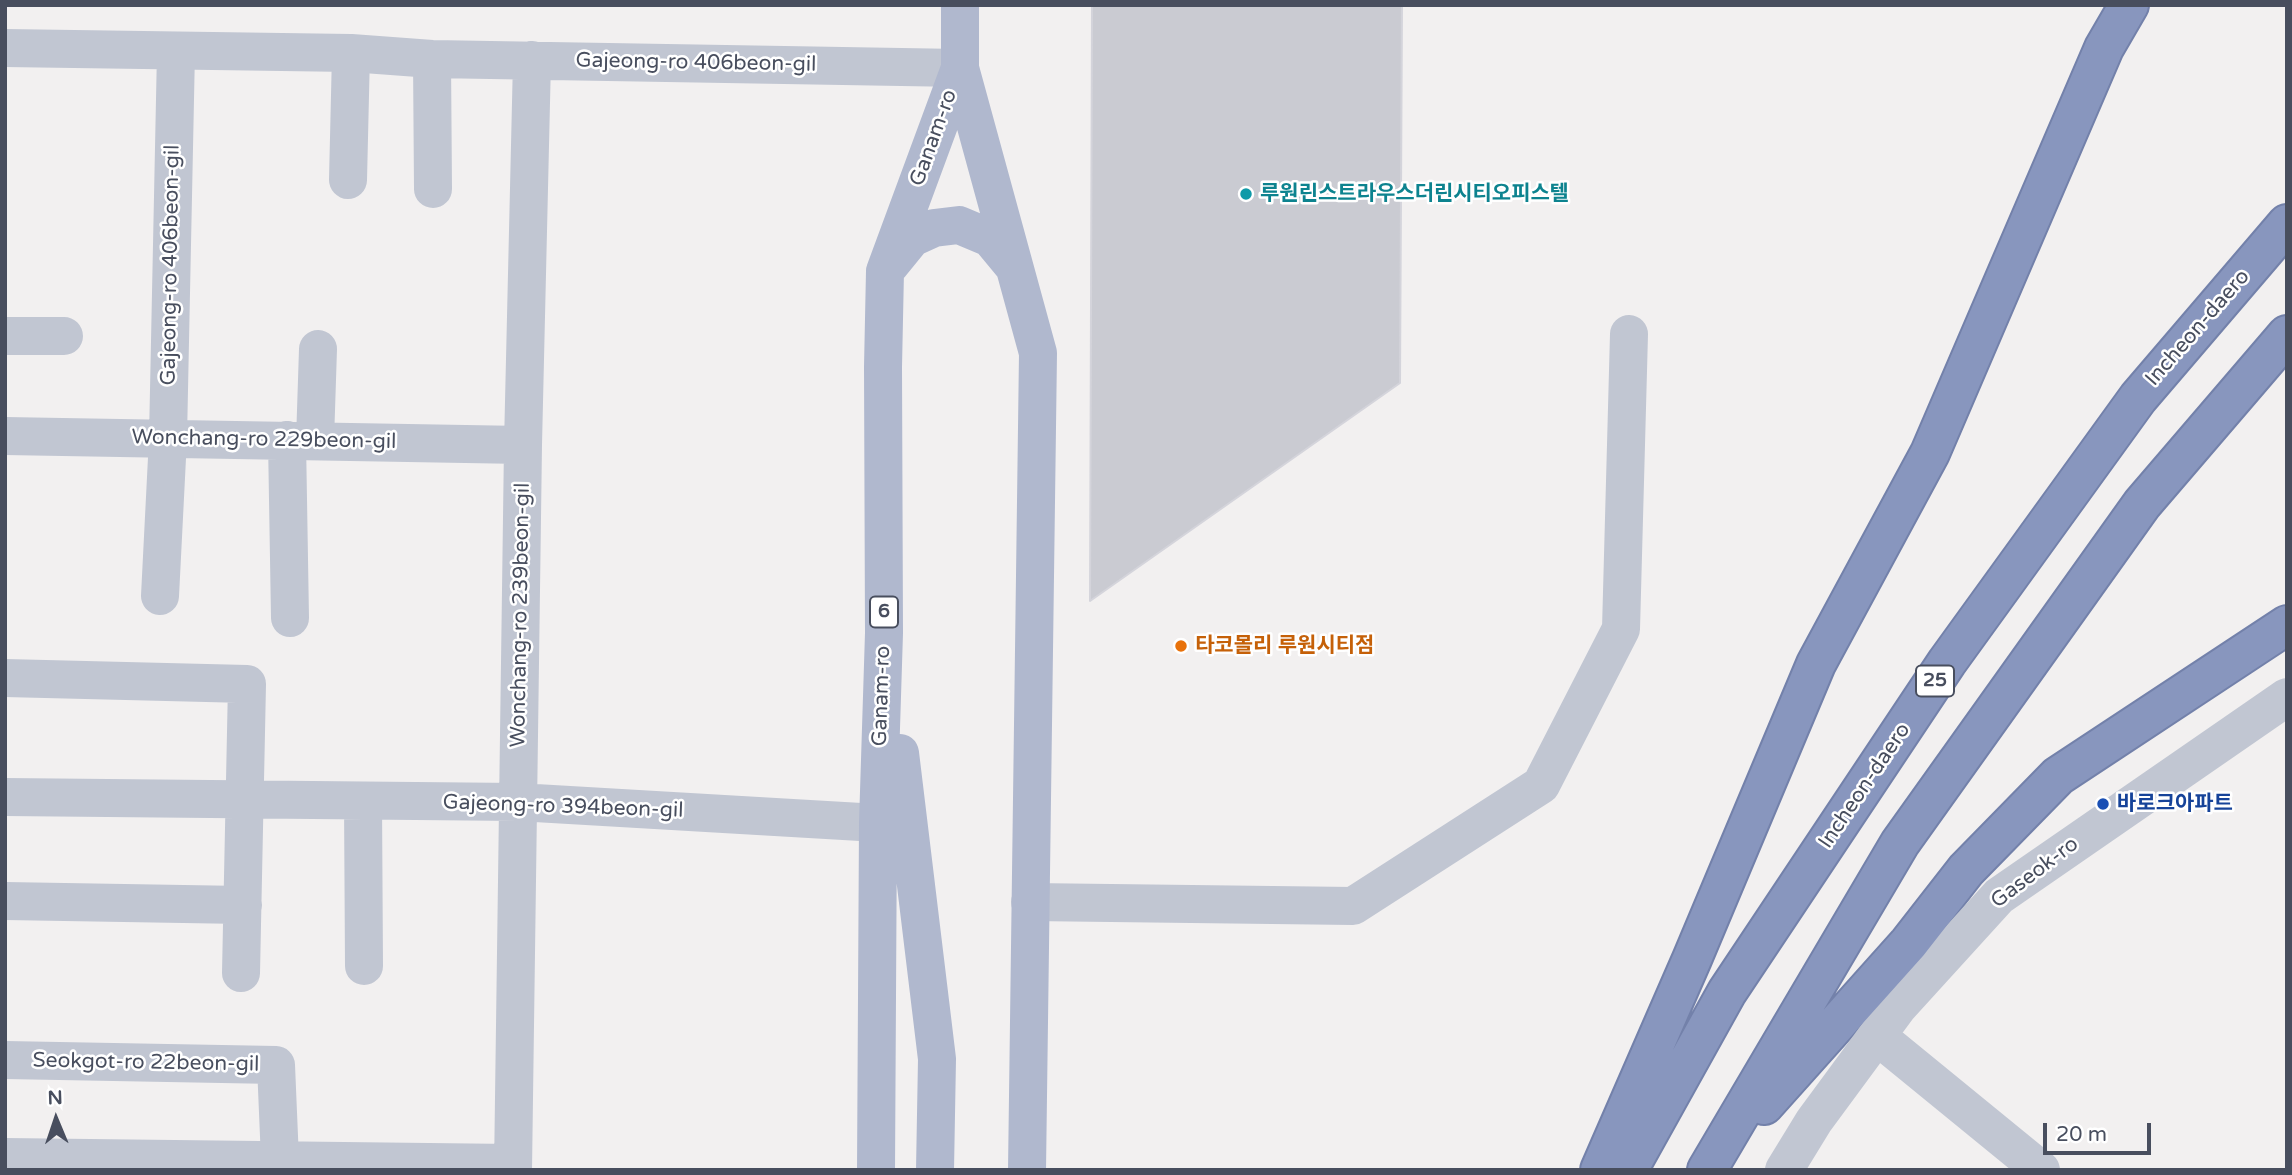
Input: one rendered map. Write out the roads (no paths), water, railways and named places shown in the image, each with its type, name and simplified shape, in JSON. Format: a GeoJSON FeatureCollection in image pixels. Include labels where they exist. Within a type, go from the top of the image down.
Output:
{"type":"FeatureCollection","features":[{"type":"Feature","properties":{"kind":"highway"},"geometry":{"type":"LineString","coordinates":[[1600,1170],[1816,664],[1930,453],[2104,48],[2129,5]]}},
{"type":"Feature","properties":{"kind":"highway","name":"Incheon-daero"},"geometry":{"type":"LineString","coordinates":[[1628,1170],[1727,992],[1947,663],[2138,398],[2287,224]]}},
{"type":"Feature","properties":{"kind":"highway"},"geometry":{"type":"LineString","coordinates":[[1708,1168],[1900,843],[2142,504],[2287,335]]}},
{"type":"Feature","properties":{"kind":"highway"},"geometry":{"type":"LineString","coordinates":[[1708,1168],[1909,943],[1966,870],[2058,775],[2287,625]]}},
{"type":"Feature","properties":{"kind":"main road","name":"Ganam-ro"},"geometry":{"type":"LineString","coordinates":[[960,5],[960,68],[1038,353],[1027,1170]]}},
{"type":"Feature","properties":{"kind":"main road","name":"Ganam-ro"},"geometry":{"type":"LineString","coordinates":[[876,1170],[878,823],[884,633],[885,271],[960,68]]}},
{"type":"Feature","properties":{"kind":"main road"},"geometry":{"type":"LineString","coordinates":[[885,271],[912,238],[934,228],[959,225],[990,238],[1014,267]]}},
{"type":"Feature","properties":{"kind":"main road"},"geometry":{"type":"LineString","coordinates":[[884,633],[937,1059],[935,1170]]}},
{"type":"Feature","properties":{"kind":"street","name":"Gajeong-ro 406beon-gil"},"geometry":{"type":"LineString","coordinates":[[5,48],[351,53],[432,59],[960,68]]}},
{"type":"Feature","properties":{"kind":"street","name":"Gajeong-ro 406beon-gil"},"geometry":{"type":"LineString","coordinates":[[160,596],[167,438],[176,51]]}},
{"type":"Feature","properties":{"kind":"street"},"geometry":{"type":"LineString","coordinates":[[348,180],[351,53]]}},
{"type":"Feature","properties":{"kind":"street"},"geometry":{"type":"LineString","coordinates":[[432,59],[433,189]]}},
{"type":"Feature","properties":{"kind":"street","name":"Wonchang-ro 239beon-gil"},"geometry":{"type":"LineString","coordinates":[[513,1166],[523,445],[532,61]]}},
{"type":"Feature","properties":{"kind":"street"},"geometry":{"type":"LineString","coordinates":[[1030,902],[1353,906],[1541,785],[1621,629],[1629,334]]}},
{"type":"Feature","properties":{"kind":"street"},"geometry":{"type":"LineString","coordinates":[[5,336],[64,336]]}},
{"type":"Feature","properties":{"kind":"street"},"geometry":{"type":"LineString","coordinates":[[290,618],[301,441],[318,349]]}},
{"type":"Feature","properties":{"kind":"street","name":"Wonchang-ro 229beon-gil"},"geometry":{"type":"LineString","coordinates":[[5,436],[523,445]]}},
{"type":"Feature","properties":{"kind":"street"},"geometry":{"type":"LineString","coordinates":[[5,678],[247,684],[241,973]]}},
{"type":"Feature","properties":{"kind":"street","name":"Gaseok-ro"},"geometry":{"type":"LineString","coordinates":[[1784,1170],[1814,1121],[1898,1007],[1999,896],[2287,697]]}},
{"type":"Feature","properties":{"kind":"street","name":"Gajeong-ro 394beon-gil"},"geometry":{"type":"LineString","coordinates":[[5,797],[518,802],[878,823]]}},
{"type":"Feature","properties":{"kind":"street"},"geometry":{"type":"LineString","coordinates":[[363,801],[364,966]]}},
{"type":"Feature","properties":{"kind":"street"},"geometry":{"type":"LineString","coordinates":[[5,901],[243,905]]}},
{"type":"Feature","properties":{"kind":"street"},"geometry":{"type":"LineString","coordinates":[[1877,1035],[2041,1170]]}},
{"type":"Feature","properties":{"kind":"street","name":"Seokgot-ro 22beon-gil"},"geometry":{"type":"LineString","coordinates":[[5,1060],[276,1065],[280,1160]]}},
{"type":"Feature","properties":{"kind":"street"},"geometry":{"type":"LineString","coordinates":[[5,1157],[145,1164],[280,1160],[513,1166]]}},
{"type":"Feature","properties":{"kind":"place","name":"루원린스트라우스더린시티오피스텔"},"geometry":{"type":"Point","coordinates":[1246,194]}},
{"type":"Feature","properties":{"kind":"place","name":"타코몰리 루원시티점"},"geometry":{"type":"Point","coordinates":[1181,646]}},
{"type":"Feature","properties":{"kind":"place","name":"바로크아파트"},"geometry":{"type":"Point","coordinates":[2103,804]}}]}
